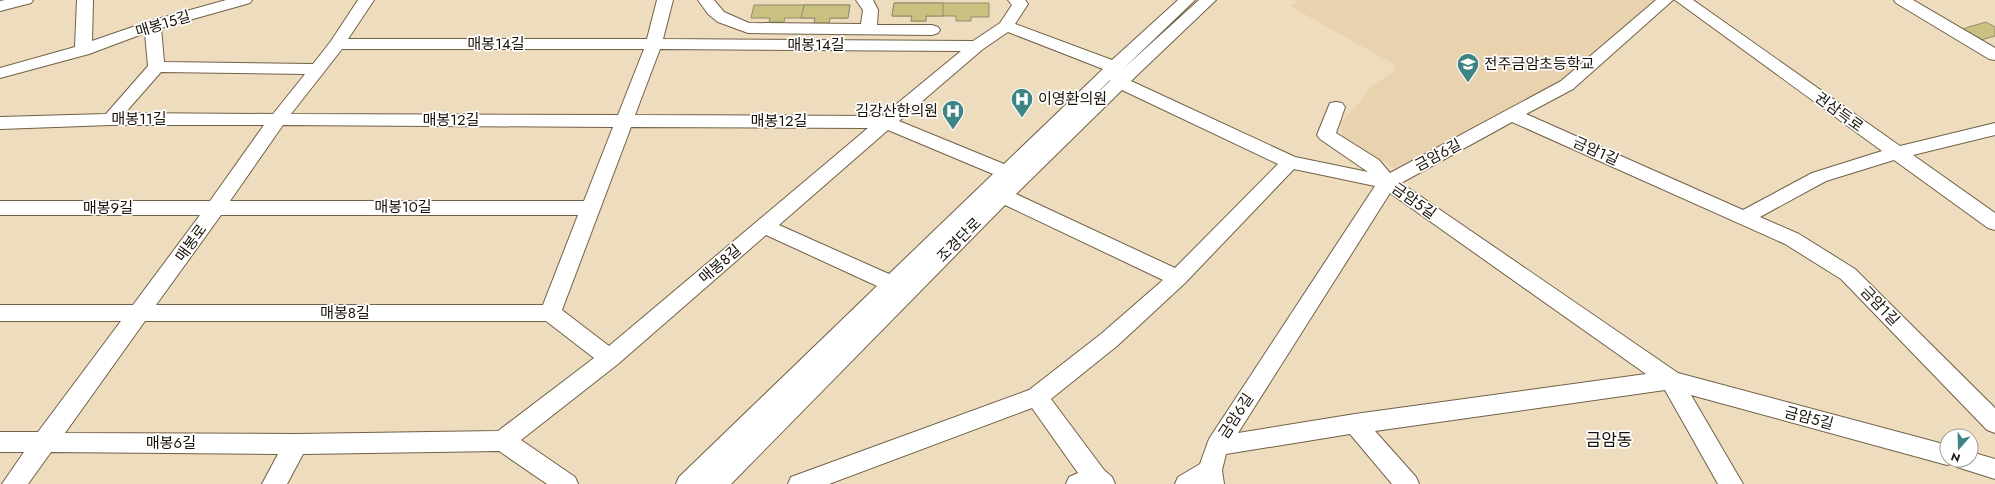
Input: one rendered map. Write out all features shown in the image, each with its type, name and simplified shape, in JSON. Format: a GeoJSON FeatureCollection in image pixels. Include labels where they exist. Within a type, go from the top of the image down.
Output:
{"type":"FeatureCollection","features":[{"type":"Feature","properties":{"kind":"street"},"geometry":{"type":"LineString","coordinates":[[0,6],[25,0]]}},
{"type":"Feature","properties":{"kind":"street"},"geometry":{"type":"LineString","coordinates":[[83,50],[85,0]]}},
{"type":"Feature","properties":{"kind":"street","name":"매봉15길"},"geometry":{"type":"LineString","coordinates":[[0,73],[83,50],[154,25],[244,0]]}},
{"type":"Feature","properties":{"kind":"street","name":"매봉로"},"geometry":{"type":"LineString","coordinates":[[14,484],[139,314],[278,119],[337,44],[366,0]]}},
{"type":"Feature","properties":{"kind":"street"},"geometry":{"type":"LineString","coordinates":[[566,484],[503,441],[610,358],[550,313],[654,44],[665,0]]}},
{"type":"Feature","properties":{"kind":"street"},"geometry":{"type":"LineString","coordinates":[[706,0],[712,10],[722,18],[748,28],[932,30]]}},
{"type":"Feature","properties":{"kind":"street"},"geometry":{"type":"LineString","coordinates":[[864,0],[870,5],[872,14],[868,29]]}},
{"type":"Feature","properties":{"kind":"street"},"geometry":{"type":"LineString","coordinates":[[886,122],[977,46],[1006,26],[1020,4],[1016,0]]}},
{"type":"Feature","properties":{"kind":"street","name":"조경단로"},"geometry":{"type":"LineString","coordinates":[[715,484],[1003,196],[1186,0]]}},
{"type":"Feature","properties":{"kind":"street","name":"조경단로"},"geometry":{"type":"LineString","coordinates":[[688,484],[893,285],[1006,172],[1116,75],[1208,0]]}},
{"type":"Feature","properties":{"kind":"street","name":"금암6길"},"geometry":{"type":"LineString","coordinates":[[1211,477],[1217,446],[1387,182],[1567,85],[1665,0]]}},
{"type":"Feature","properties":{"kind":"street","name":"권삼득로"},"geometry":{"type":"LineString","coordinates":[[1683,0],[1995,223]]}},
{"type":"Feature","properties":{"kind":"street"},"geometry":{"type":"LineString","coordinates":[[1902,0],[1995,55]]}},
{"type":"Feature","properties":{"kind":"street"},"geometry":{"type":"LineString","coordinates":[[110,119],[156,67],[154,25]]}},
{"type":"Feature","properties":{"kind":"street","name":"금암5길"},"geometry":{"type":"LineString","coordinates":[[1006,26],[1116,75],[1290,162],[1387,182],[1671,380],[1939,453]]}},
{"type":"Feature","properties":{"kind":"street"},"geometry":{"type":"LineString","coordinates":[[1979,46],[1995,42]]}},
{"type":"Feature","properties":{"kind":"street","name":"매봉14길"},"geometry":{"type":"LineString","coordinates":[[337,44],[977,46]]}},
{"type":"Feature","properties":{"kind":"street"},"geometry":{"type":"LineString","coordinates":[[156,67],[316,69]]}},
{"type":"Feature","properties":{"kind":"street"},"geometry":{"type":"LineString","coordinates":[[1336,107],[1326,135],[1372,164],[1387,182]]}},
{"type":"Feature","properties":{"kind":"street","name":"금암1길"},"geometry":{"type":"LineString","coordinates":[[1512,114],[1792,239],[1848,274],[1995,423]]}},
{"type":"Feature","properties":{"kind":"street","name":"매봉11길"},"geometry":{"type":"LineString","coordinates":[[0,124],[110,119],[278,119]]}},
{"type":"Feature","properties":{"kind":"street","name":"매봉12길"},"geometry":{"type":"LineString","coordinates":[[278,119],[886,122],[1006,172]]}},
{"type":"Feature","properties":{"kind":"street","name":"매봉8길"},"geometry":{"type":"LineString","coordinates":[[610,358],[886,122]]}},
{"type":"Feature","properties":{"kind":"street"},"geometry":{"type":"LineString","coordinates":[[1745,217],[1819,178],[1897,153],[1995,130]]}},
{"type":"Feature","properties":{"kind":"street"},"geometry":{"type":"LineString","coordinates":[[800,484],[1037,397],[1109,340],[1178,278],[1290,162]]}},
{"type":"Feature","properties":{"kind":"street"},"geometry":{"type":"LineString","coordinates":[[1003,196],[1178,278]]}},
{"type":"Feature","properties":{"kind":"street","name":"매봉10길"},"geometry":{"type":"LineString","coordinates":[[216,207],[590,208]]}},
{"type":"Feature","properties":{"kind":"street","name":"매봉9길"},"geometry":{"type":"LineString","coordinates":[[0,208],[216,207]]}},
{"type":"Feature","properties":{"kind":"street"},"geometry":{"type":"LineString","coordinates":[[764,226],[893,285]]}},
{"type":"Feature","properties":{"kind":"street","name":"매봉8길"},"geometry":{"type":"LineString","coordinates":[[0,313],[550,313]]}},
{"type":"Feature","properties":{"kind":"street","name":"금암5길"},"geometry":{"type":"LineString","coordinates":[[1355,424],[1671,380]]}},
{"type":"Feature","properties":{"kind":"street","name":"금암5길"},"geometry":{"type":"LineString","coordinates":[[1671,380],[1731,484]]}},
{"type":"Feature","properties":{"kind":"street"},"geometry":{"type":"LineString","coordinates":[[1037,397],[1092,482]]}},
{"type":"Feature","properties":{"kind":"street"},"geometry":{"type":"LineString","coordinates":[[1355,424],[1406,484]]}},
{"type":"Feature","properties":{"kind":"street","name":"금암6길"},"geometry":{"type":"LineString","coordinates":[[1217,446],[1355,424]]}},
{"type":"Feature","properties":{"kind":"street","name":"매봉6길"},"geometry":{"type":"LineString","coordinates":[[0,442],[296,444],[503,441]]}},
{"type":"Feature","properties":{"kind":"street"},"geometry":{"type":"LineString","coordinates":[[274,484],[296,444]]}},
{"type":"Feature","properties":{"kind":"street"},"geometry":{"type":"LineString","coordinates":[[1979,464],[1995,469]]}},
{"type":"Feature","properties":{"kind":"street"},"geometry":{"type":"LineString","coordinates":[[1187,484],[1211,477]]}},
{"type":"Feature","properties":{"kind":"shaded area","name":"전주금암초등학교"},"geometry":{"type":"Polygon","coordinates":[[[1294,0],[1654,0],[1568,80],[1495,121],[1395,168],[1343,138],[1340,123],[1361,101],[1370,87],[1396,70],[1395,65],[1290,6],[1296,3],[1294,0]]]}},
{"type":"Feature","properties":{"kind":"building"},"geometry":{"type":"Polygon","coordinates":[[[894,3],[989,3],[989,17],[971,17],[971,21],[956,21],[956,16],[926,16],[926,21],[911,21],[912,16],[892,16],[894,3]]]}},
{"type":"Feature","properties":{"kind":"building"},"geometry":{"type":"Polygon","coordinates":[[[894,3],[943,3],[943,16],[926,16],[926,21],[911,21],[912,16],[892,16],[894,3]]]}},
{"type":"Feature","properties":{"kind":"building"},"geometry":{"type":"Polygon","coordinates":[[[754,5],[850,5],[848,18],[830,18],[829,23],[814,23],[815,18],[785,18],[784,22],[769,22],[770,18],[751,18],[754,5]]]}},
{"type":"Feature","properties":{"kind":"building"},"geometry":{"type":"Polygon","coordinates":[[[804,5],[850,5],[848,18],[830,18],[829,23],[814,23],[815,18],[801,18],[804,5]]]}},
{"type":"Feature","properties":{"kind":"building"},"geometry":{"type":"Polygon","coordinates":[[[1986,22],[1995,27],[1995,36],[1981,40],[1962,29],[1986,22]]]}},
{"type":"Feature","properties":{"kind":"place","name":"전주금암초등학교"},"geometry":{"type":"Point","coordinates":[1468,84]}},
{"type":"Feature","properties":{"kind":"place","name":"이영환의원"},"geometry":{"type":"Point","coordinates":[1022,118]}},
{"type":"Feature","properties":{"kind":"place","name":"김강산한의원"},"geometry":{"type":"Point","coordinates":[953,130]}},
{"type":"Feature","properties":{"kind":"district","name":"금암동"},"geometry":{"type":"Point","coordinates":[1609,440]}}]}
